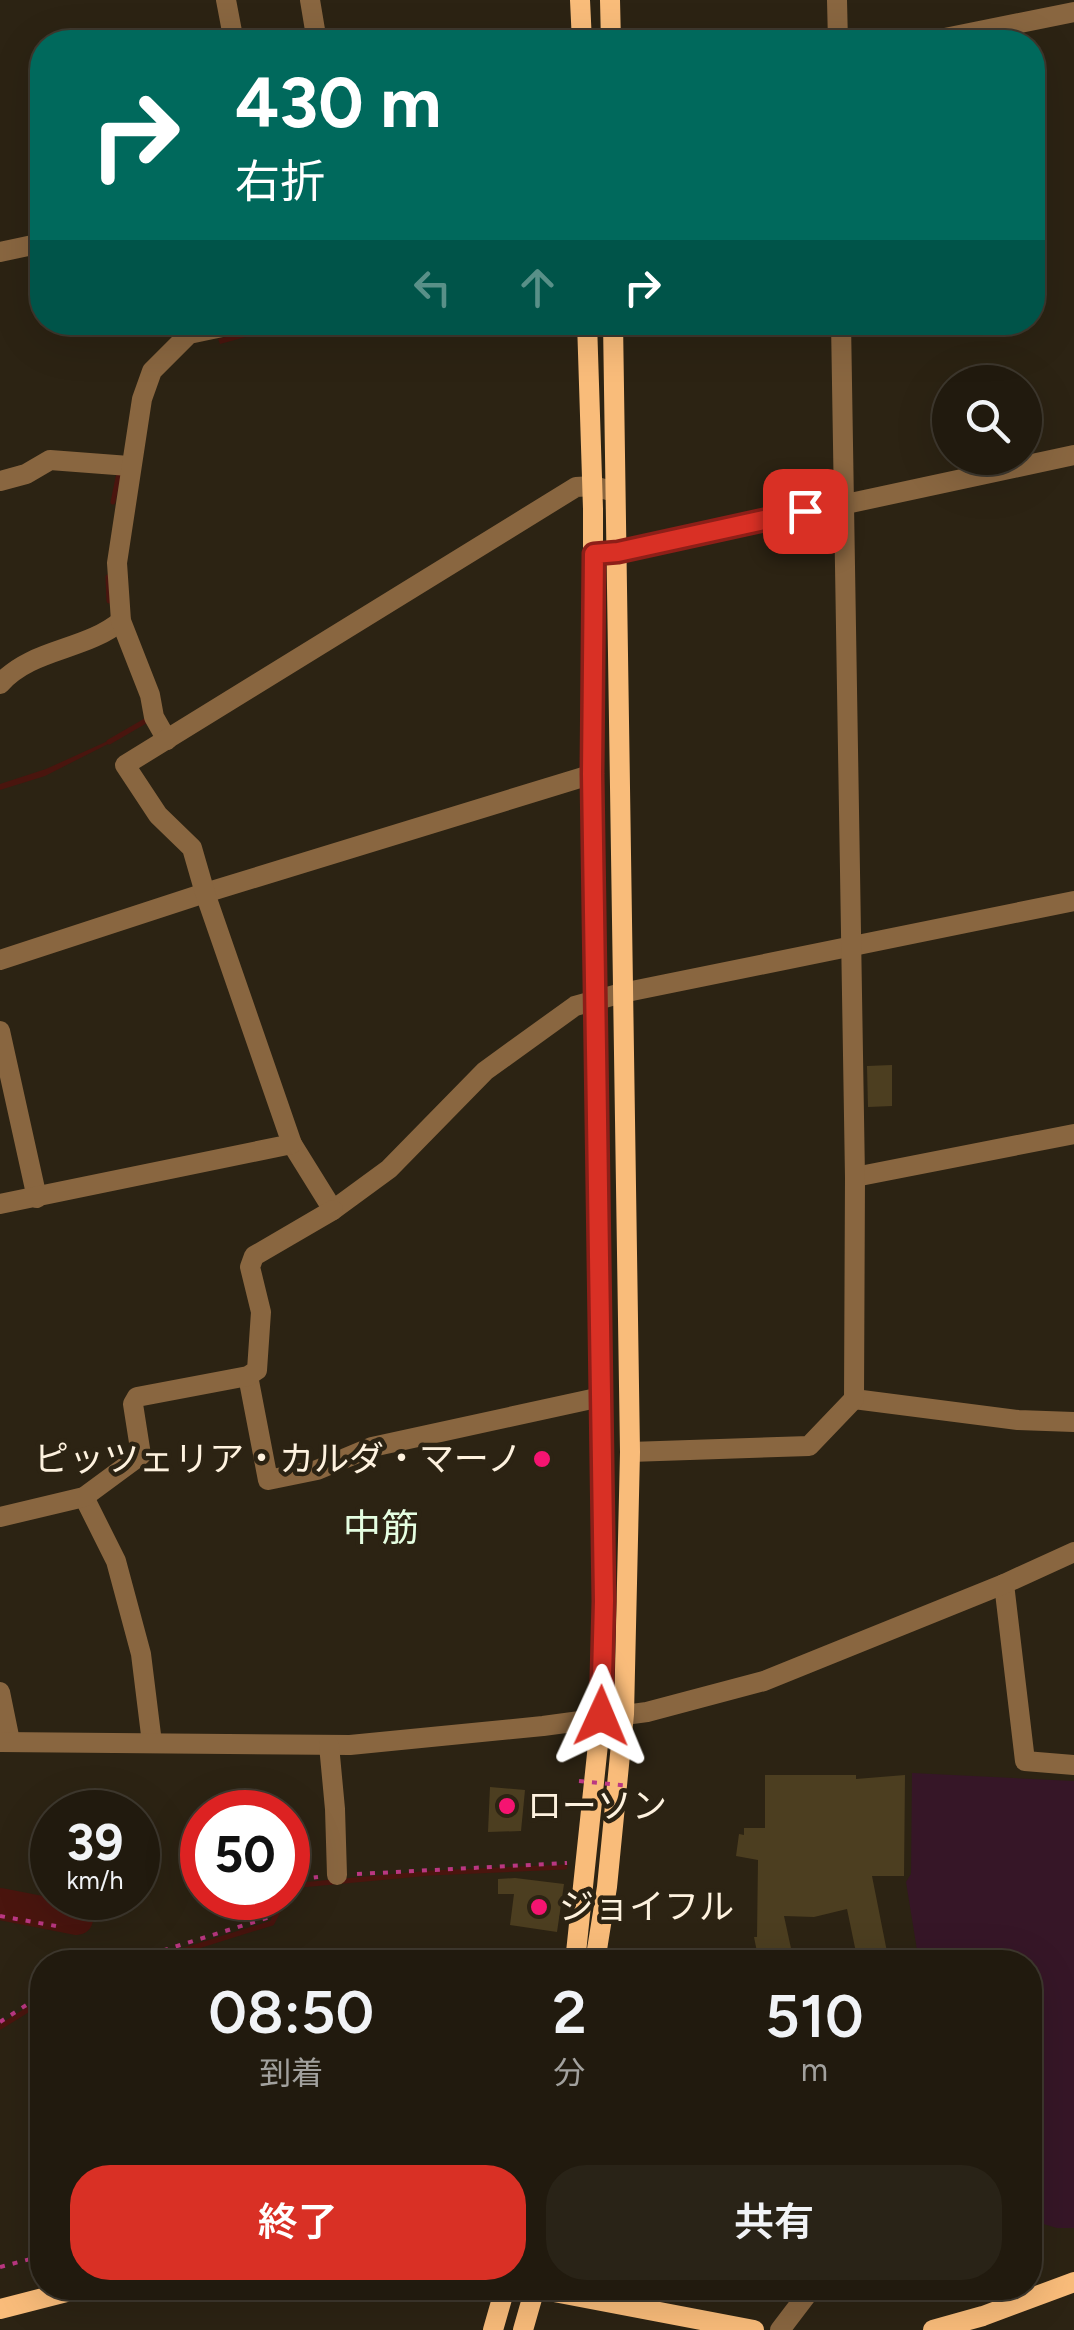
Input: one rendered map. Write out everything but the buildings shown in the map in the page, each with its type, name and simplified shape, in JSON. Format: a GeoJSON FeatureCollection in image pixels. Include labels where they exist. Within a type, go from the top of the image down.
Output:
{"type":"FeatureCollection","features":[{"type":"Feature","properties":{"kind":"main road"},"geometry":{"type":"LineString","coordinates":[[580,0],[581,30]]}},
{"type":"Feature","properties":{"kind":"main road"},"geometry":{"type":"LineString","coordinates":[[610,0],[611,30]]}},
{"type":"Feature","properties":{"kind":"main road"},"geometry":{"type":"LineString","coordinates":[[576,1950],[601,1716],[604,1601],[592,774],[594,554],[587,335]]}},
{"type":"Feature","properties":{"kind":"main road"},"geometry":{"type":"LineString","coordinates":[[597,1950],[624,1714],[630,1452],[613,335]]}},
{"type":"Feature","properties":{"kind":"main road"},"geometry":{"type":"LineString","coordinates":[[1042,2294],[1074,2282]]}},
{"type":"Feature","properties":{"kind":"main road"},"geometry":{"type":"LineString","coordinates":[[0,2309],[35,2300]]}},
{"type":"Feature","properties":{"kind":"main road"},"geometry":{"type":"LineString","coordinates":[[493,2330],[502,2300]]}},
{"type":"Feature","properties":{"kind":"main road"},"geometry":{"type":"LineString","coordinates":[[523,2330],[532,2300]]}},
{"type":"Feature","properties":{"kind":"main road"},"geometry":{"type":"LineString","coordinates":[[598,2300],[754,2330]]}},
{"type":"Feature","properties":{"kind":"main road"},"geometry":{"type":"LineString","coordinates":[[933,2330],[1026,2300]]}},
{"type":"Feature","properties":{"kind":"street"},"geometry":{"type":"LineString","coordinates":[[226,0],[232,30]]}},
{"type":"Feature","properties":{"kind":"street"},"geometry":{"type":"LineString","coordinates":[[310,0],[315,30]]}},
{"type":"Feature","properties":{"kind":"street"},"geometry":{"type":"LineString","coordinates":[[838,0],[838,30]]}},
{"type":"Feature","properties":{"kind":"street"},"geometry":{"type":"LineString","coordinates":[[985,30],[1074,12]]}},
{"type":"Feature","properties":{"kind":"street"},"geometry":{"type":"LineString","coordinates":[[0,252],[30,246]]}},
{"type":"Feature","properties":{"kind":"street"},"geometry":{"type":"LineString","coordinates":[[167,740],[154,717],[150,694],[116,626],[117,564],[142,399],[152,372],[181,335]]}},
{"type":"Feature","properties":{"kind":"street"},"geometry":{"type":"LineString","coordinates":[[630,1452],[809,1446],[854,1399],[841,335]]}},
{"type":"Feature","properties":{"kind":"street"},"geometry":{"type":"LineString","coordinates":[[594,554],[1074,455]]}},
{"type":"Feature","properties":{"kind":"street"},"geometry":{"type":"LineString","coordinates":[[0,481],[26,474],[50,460],[129,466]]}},
{"type":"Feature","properties":{"kind":"street"},"geometry":{"type":"LineString","coordinates":[[333,1210],[292,1144],[204,893],[192,848],[158,815],[125,765],[576,486],[616,492]]}},
{"type":"Feature","properties":{"kind":"street"},"geometry":{"type":"LineString","coordinates":[[0,684],[27,661],[99,638],[116,626]]}},
{"type":"Feature","properties":{"kind":"street"},"geometry":{"type":"LineString","coordinates":[[0,960],[592,774]]}},
{"type":"Feature","properties":{"kind":"street"},"geometry":{"type":"LineString","coordinates":[[0,1517],[84,1497],[141,1455],[133,1404],[137,1397],[248,1376],[257,1370],[261,1312],[250,1267],[254,1256],[333,1210],[389,1169],[485,1071],[574,1006],[1074,901]]}},
{"type":"Feature","properties":{"kind":"street"},"geometry":{"type":"LineString","coordinates":[[0,1031],[37,1198]]}},
{"type":"Feature","properties":{"kind":"street"},"geometry":{"type":"LineString","coordinates":[[854,1176],[1074,1134]]}},
{"type":"Feature","properties":{"kind":"street"},"geometry":{"type":"LineString","coordinates":[[0,1204],[292,1144]]}},
{"type":"Feature","properties":{"kind":"street"},"geometry":{"type":"LineString","coordinates":[[248,1376],[268,1480],[318,1470],[372,1447],[600,1397]]}},
{"type":"Feature","properties":{"kind":"street"},"geometry":{"type":"LineString","coordinates":[[854,1399],[1018,1420],[1074,1422]]}},
{"type":"Feature","properties":{"kind":"street"},"geometry":{"type":"LineString","coordinates":[[84,1497],[116,1561],[142,1654],[152,1744]]}},
{"type":"Feature","properties":{"kind":"street"},"geometry":{"type":"LineString","coordinates":[[0,1692],[5,1741],[329,1745],[543,1726],[667,1708],[764,1681],[1074,1552]]}},
{"type":"Feature","properties":{"kind":"street"},"geometry":{"type":"LineString","coordinates":[[1004,1584],[1025,1761],[1074,1765]]}},
{"type":"Feature","properties":{"kind":"street"},"geometry":{"type":"LineString","coordinates":[[329,1745],[336,1809],[337,1875]]}},
{"type":"Feature","properties":{"kind":"street"},"geometry":{"type":"LineString","coordinates":[[780,2330],[803,2300]]}},
{"type":"Feature","properties":{"kind":"path"},"geometry":{"type":"LineString","coordinates":[[581,1788],[582,1768]]}},
{"type":"Feature","properties":{"kind":"path"},"geometry":{"type":"LineString","coordinates":[[632,1794],[634,1778]]}},
{"type":"Feature","properties":{"kind":"path"},"geometry":{"type":"LineString","coordinates":[[579,1781],[630,1786]]}},
{"type":"Feature","properties":{"kind":"path"},"geometry":{"type":"LineString","coordinates":[[310,1878],[567,1863]]}},
{"type":"Feature","properties":{"kind":"path"},"geometry":{"type":"LineString","coordinates":[[0,1916],[56,1926]]}},
{"type":"Feature","properties":{"kind":"path"},"geometry":{"type":"LineString","coordinates":[[164,1950],[260,1920]]}},
{"type":"Feature","properties":{"kind":"path"},"geometry":{"type":"LineString","coordinates":[[0,2022],[30,2003]]}},
{"type":"Feature","properties":{"kind":"path"},"geometry":{"type":"LineString","coordinates":[[0,2267],[30,2259]]}},
{"type":"Feature","properties":{"kind":"shaded area"},"geometry":{"type":"Polygon","coordinates":[[[233,335],[253,335],[220,344],[218,339],[233,335]]]}},
{"type":"Feature","properties":{"kind":"shaded area"},"geometry":{"type":"Polygon","coordinates":[[[110,740],[45,776],[0,790],[0,784],[46,769],[110,740]]]}},
{"type":"Feature","properties":{"kind":"shaded area"},"geometry":{"type":"Polygon","coordinates":[[[912,1773],[1074,1781],[1074,2228],[1042,2224],[1042,1950],[917,1950],[906,1882],[911,1874],[912,1773]]]}},
{"type":"Feature","properties":{"kind":"waterway"},"geometry":{"type":"LineString","coordinates":[[113,502],[119,473]]}},
{"type":"Feature","properties":{"kind":"waterway"},"geometry":{"type":"LineString","coordinates":[[108,577],[109,601]]}},
{"type":"Feature","properties":{"kind":"waterway"},"geometry":{"type":"LineString","coordinates":[[109,742],[147,720]]}},
{"type":"Feature","properties":{"kind":"waterway"},"geometry":{"type":"LineString","coordinates":[[310,1884],[431,1873],[565,1867]]}},
{"type":"Feature","properties":{"kind":"waterway"},"geometry":{"type":"LineString","coordinates":[[0,1904],[30,1910]]}},
{"type":"Feature","properties":{"kind":"waterway"},"geometry":{"type":"LineString","coordinates":[[185,1950],[274,1920]]}},
{"type":"Feature","properties":{"kind":"waterway"},"geometry":{"type":"LineString","coordinates":[[0,2027],[30,2008]]}},
{"type":"Feature","properties":{"kind":"place","name":"ピッツェリア・カルダ・マーノ"},"geometry":{"type":"Point","coordinates":[542,1459]}},
{"type":"Feature","properties":{"kind":"place","name":"ローソン"},"geometry":{"type":"Point","coordinates":[507,1806]}},
{"type":"Feature","properties":{"kind":"place","name":"ジョイフル"},"geometry":{"type":"Point","coordinates":[539,1907]}},
{"type":"Feature","properties":{"kind":"district","name":"中筋"},"geometry":{"type":"Point","coordinates":[381,1528]}},
{"type":"Feature","properties":{"kind":"route"},"geometry":{"type":"LineString","coordinates":[[601,1716],[604,1601],[592,774],[594,554],[805,511]]}}]}
